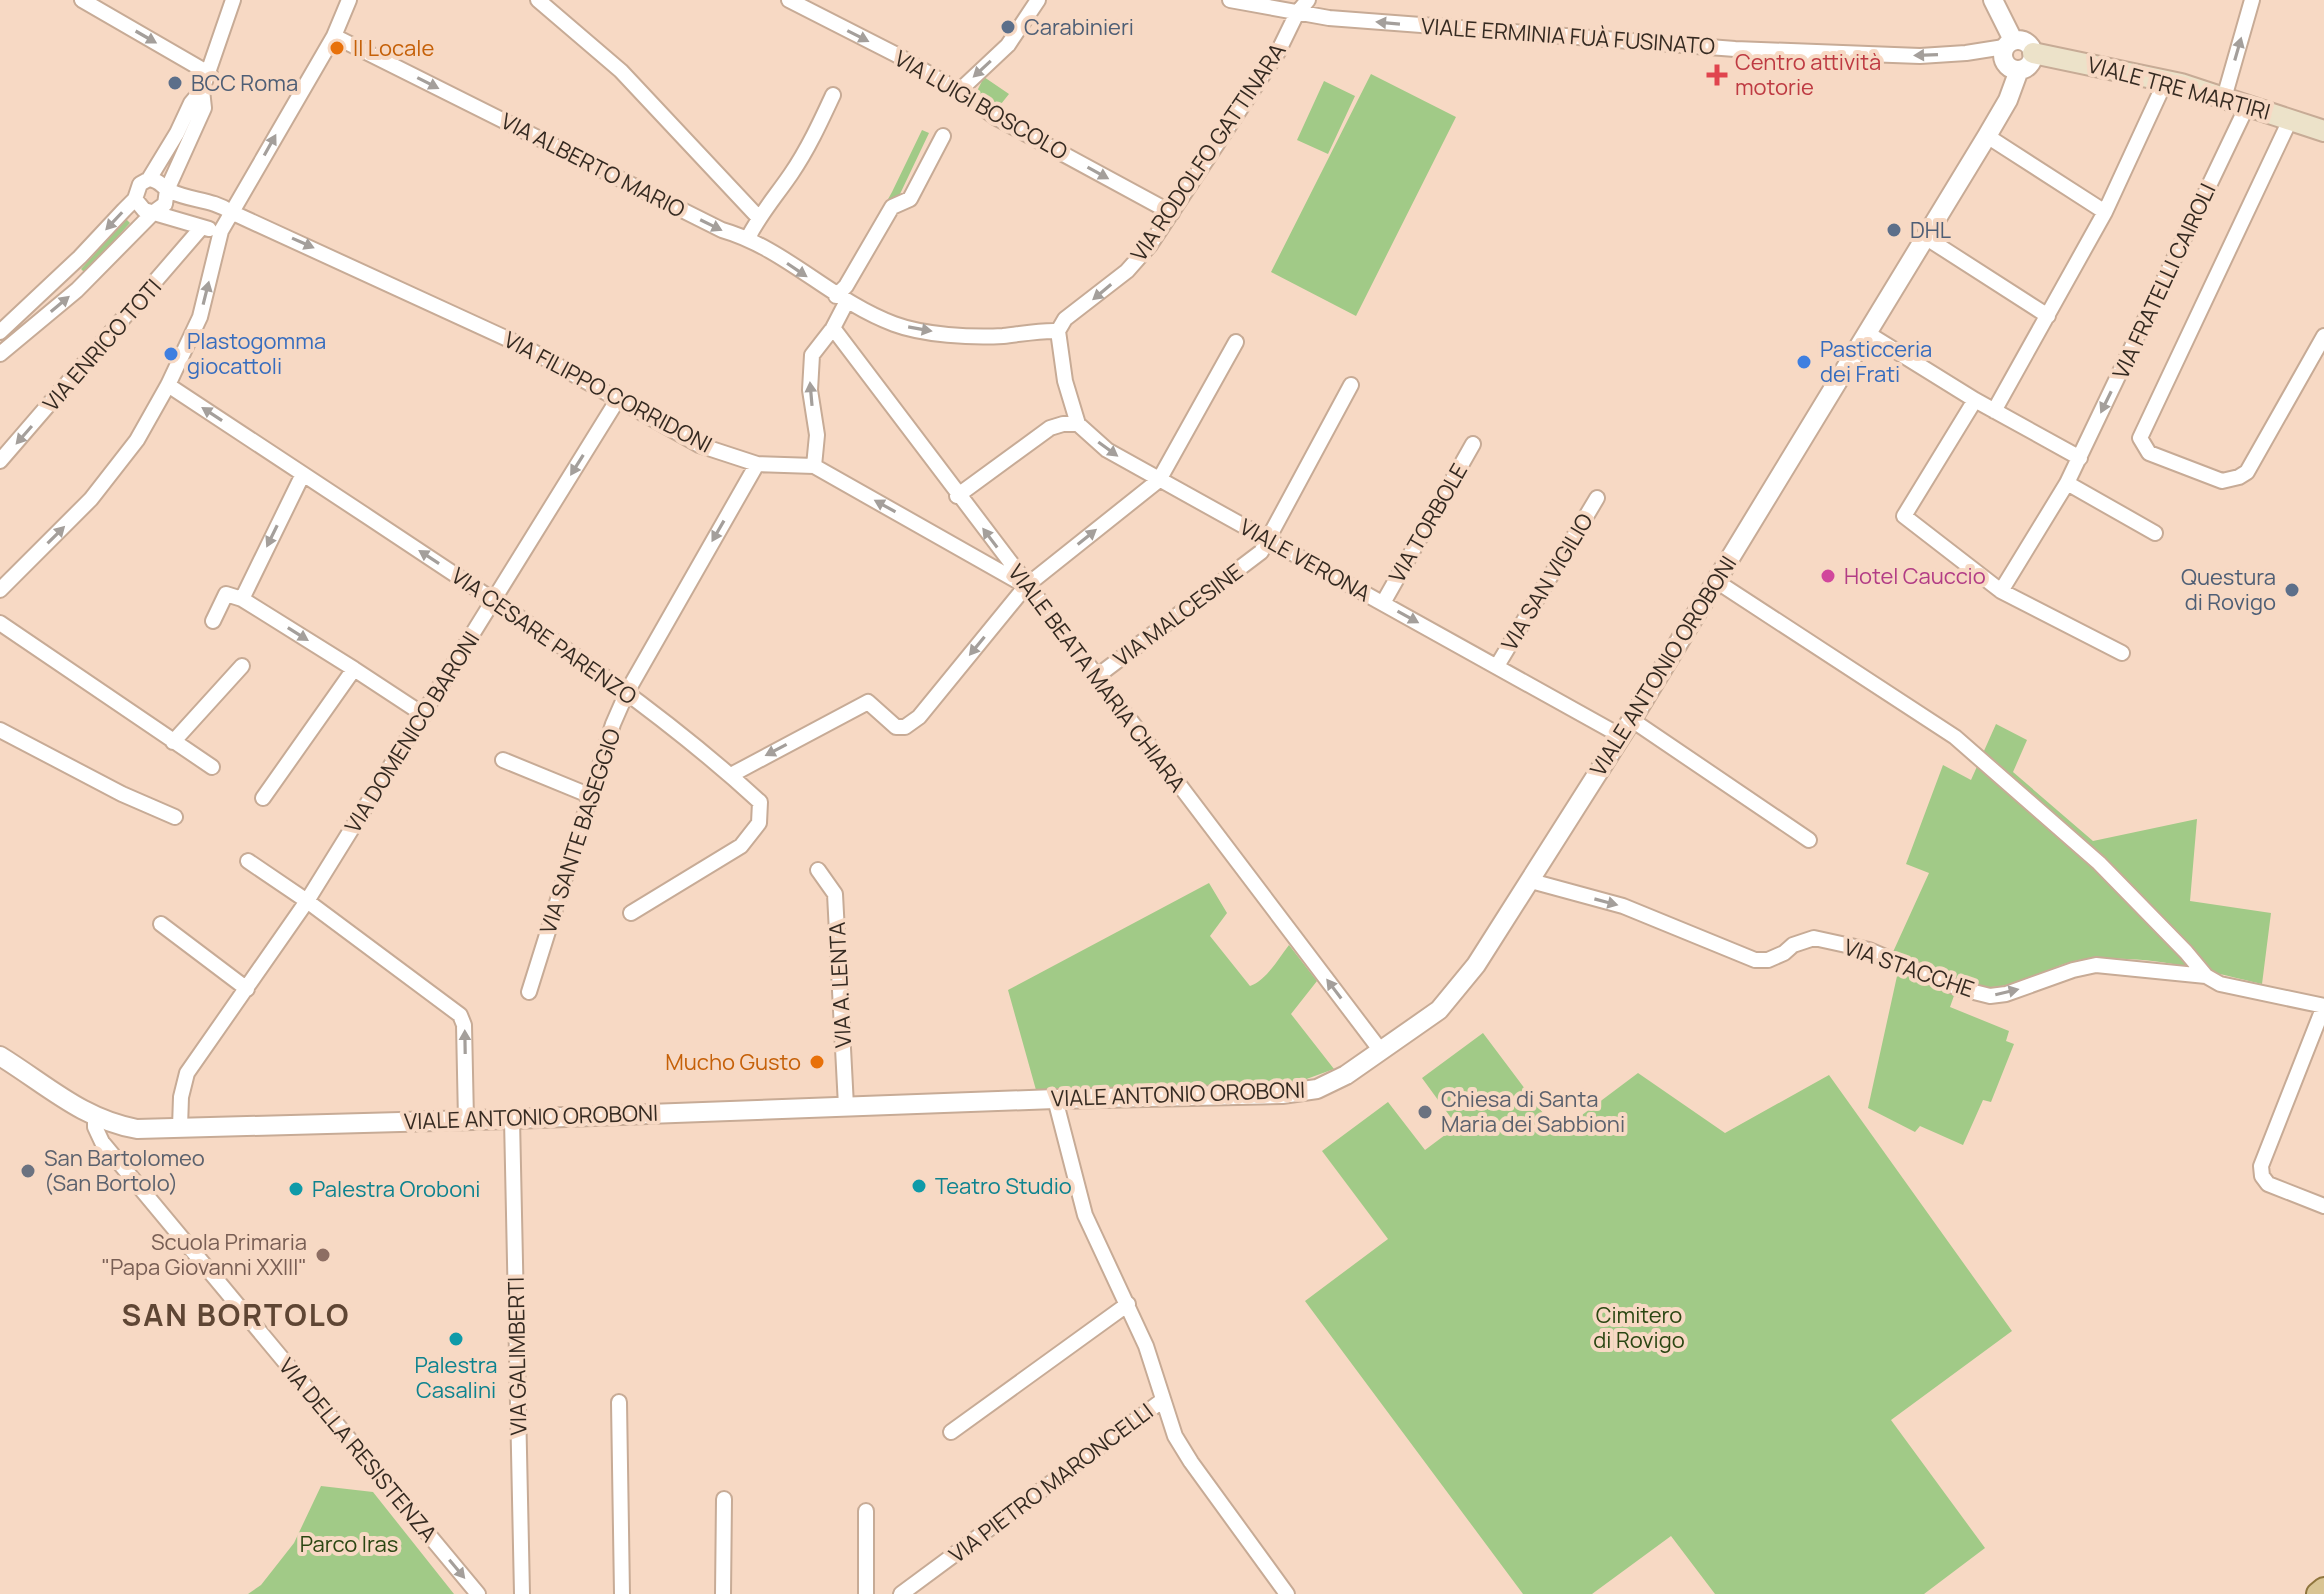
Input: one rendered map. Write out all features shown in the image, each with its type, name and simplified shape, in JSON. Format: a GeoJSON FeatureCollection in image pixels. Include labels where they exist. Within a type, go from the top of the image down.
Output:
{"type":"FeatureCollection","features":[{"type":"Feature","properties":{"kind":"main road","name":"VIALE TRE MARTIRI"},"geometry":{"type":"LineString","coordinates":[[2033,53],[2166,80],[2324,131]]}},
{"type":"Feature","properties":{"kind":"main road"},"geometry":{"type":"LineString","coordinates":[[2318,1594],[2324,1589]]}},
{"type":"Feature","properties":{"kind":"street"},"geometry":{"type":"LineString","coordinates":[[82,0],[210,74]]}},
{"type":"Feature","properties":{"kind":"street"},"geometry":{"type":"LineString","coordinates":[[0,332],[80,257],[135,199],[136,188],[149,179],[210,74],[233,0]]}},
{"type":"Feature","properties":{"kind":"street"},"geometry":{"type":"LineString","coordinates":[[0,590],[91,499],[137,440],[168,385],[200,317],[221,231],[334,36],[349,0]]}},
{"type":"Feature","properties":{"kind":"street"},"geometry":{"type":"LineString","coordinates":[[538,0],[621,71],[758,217]]}},
{"type":"Feature","properties":{"kind":"street","name":"VIA LUIGI BOSCOLO"},"geometry":{"type":"LineString","coordinates":[[789,0],[895,54],[959,91],[995,117],[1172,213]]}},
{"type":"Feature","properties":{"kind":"street"},"geometry":{"type":"LineString","coordinates":[[959,91],[1008,45],[1038,0]]}},
{"type":"Feature","properties":{"kind":"street","name":"VIALE ERMINIA FUÀ FUSINATO"},"geometry":{"type":"LineString","coordinates":[[1230,0],[1297,13],[1735,49],[1920,56],[1966,53],[2009,44]]}},
{"type":"Feature","properties":{"kind":"street","name":"VIA RODOLFO GATTINARA"},"geometry":{"type":"LineString","coordinates":[[1058,331],[1065,319],[1127,271],[1150,245],[1278,52],[1297,13],[1308,0]]}},
{"type":"Feature","properties":{"kind":"street"},"geometry":{"type":"LineString","coordinates":[[1993,0],[2009,44],[2004,62],[2012,69],[2019,70],[2029,65],[2033,53],[2028,43],[2009,44]]}},
{"type":"Feature","properties":{"kind":"street"},"geometry":{"type":"LineString","coordinates":[[2224,98],[2252,0]]}},
{"type":"Feature","properties":{"kind":"street","name":"VIA ALBERTO MARIO"},"geometry":{"type":"LineString","coordinates":[[334,36],[722,230],[748,238],[842,299]]}},
{"type":"Feature","properties":{"kind":"street","name":"VIALE ANTONIO OROBONI"},"geometry":{"type":"LineString","coordinates":[[0,1056],[82,1112],[111,1124],[137,1129],[1055,1099],[1194,1098],[1302,1092],[1317,1089],[1346,1075],[1439,1010],[1456,993],[1632,720],[1987,136],[2008,100],[2019,70]]}},
{"type":"Feature","properties":{"kind":"street"},"geometry":{"type":"LineString","coordinates":[[1994,411],[2105,212],[2166,80]]}},
{"type":"Feature","properties":{"kind":"street"},"geometry":{"type":"LineString","coordinates":[[0,354],[77,290],[165,204],[167,190],[204,108],[202,90]]}},
{"type":"Feature","properties":{"kind":"street"},"geometry":{"type":"LineString","coordinates":[[748,238],[758,217],[790,175],[814,136],[833,95]]}},
{"type":"Feature","properties":{"kind":"street","name":"VIA FRATELLI CAIROLI"},"geometry":{"type":"LineString","coordinates":[[2001,591],[2080,458],[2248,104]]}},
{"type":"Feature","properties":{"kind":"street"},"geometry":{"type":"LineString","coordinates":[[2290,120],[2140,438],[2143,446],[2149,453],[2222,481],[2239,477],[2247,472],[2324,336]]}},
{"type":"Feature","properties":{"kind":"street"},"geometry":{"type":"LineString","coordinates":[[814,466],[817,435],[810,390],[812,355],[833,328],[846,286],[892,207],[910,199],[943,136]]}},
{"type":"Feature","properties":{"kind":"street"},"geometry":{"type":"LineString","coordinates":[[1987,136],[2105,212]]}},
{"type":"Feature","properties":{"kind":"street"},"geometry":{"type":"LineString","coordinates":[[149,179],[160,182],[167,190]]}},
{"type":"Feature","properties":{"kind":"street","name":"VIA FILIPPO CORRIDONI"},"geometry":{"type":"LineString","coordinates":[[167,190],[219,204],[523,346],[699,445],[757,464],[814,466],[1026,586]]}},
{"type":"Feature","properties":{"kind":"street"},"geometry":{"type":"LineString","coordinates":[[135,199],[144,210],[221,231]]}},
{"type":"Feature","properties":{"kind":"street","name":"VIA ENRICO TOTI"},"geometry":{"type":"LineString","coordinates":[[0,461],[202,227]]}},
{"type":"Feature","properties":{"kind":"street"},"geometry":{"type":"LineString","coordinates":[[1925,237],[2048,316]]}},
{"type":"Feature","properties":{"kind":"street"},"geometry":{"type":"LineString","coordinates":[[842,299],[896,325],[950,335],[1002,336],[1058,331],[1065,381],[1078,424],[1050,428],[957,496]]}},
{"type":"Feature","properties":{"kind":"street","name":"VIALE BEATA MARIA CHIARA"},"geometry":{"type":"LineString","coordinates":[[833,328],[957,496],[1381,1051]]}},
{"type":"Feature","properties":{"kind":"street"},"geometry":{"type":"LineString","coordinates":[[1867,333],[1975,400],[2080,458]]}},
{"type":"Feature","properties":{"kind":"street"},"geometry":{"type":"LineString","coordinates":[[731,775],[868,702],[896,727],[905,727],[919,717],[1026,586],[1159,480],[1236,342]]}},
{"type":"Feature","properties":{"kind":"street","name":"VIA CESARE PARENZO"},"geometry":{"type":"LineString","coordinates":[[168,385],[494,600],[627,692],[760,802],[759,823],[741,846],[631,913]]}},
{"type":"Feature","properties":{"kind":"street","name":"VIA MALCESINE"},"geometry":{"type":"LineString","coordinates":[[1096,677],[1261,552],[1351,385]]}},
{"type":"Feature","properties":{"kind":"street","name":"VIA DOMENICO BARONI"},"geometry":{"type":"LineString","coordinates":[[180,1127],[181,1097],[187,1073],[307,901],[618,399]]}},
{"type":"Feature","properties":{"kind":"street"},"geometry":{"type":"LineString","coordinates":[[1975,400],[1904,516],[2001,591],[2122,653]]}},
{"type":"Feature","properties":{"kind":"street","name":"VIALE VERONA"},"geometry":{"type":"LineString","coordinates":[[1078,424],[1107,450],[1159,480],[1621,736]]}},
{"type":"Feature","properties":{"kind":"street","name":"VIA TORBOLE"},"geometry":{"type":"LineString","coordinates":[[1383,603],[1473,444]]}},
{"type":"Feature","properties":{"kind":"street","name":"VIA SANTE BASEGGIO"},"geometry":{"type":"LineString","coordinates":[[529,992],[613,724],[627,692],[757,464]]}},
{"type":"Feature","properties":{"kind":"street"},"geometry":{"type":"LineString","coordinates":[[242,599],[303,474]]}},
{"type":"Feature","properties":{"kind":"street"},"geometry":{"type":"LineString","coordinates":[[2067,483],[2155,533]]}},
{"type":"Feature","properties":{"kind":"street","name":"VIA SAN VIGILIO"},"geometry":{"type":"LineString","coordinates":[[1497,666],[1597,498]]}},
{"type":"Feature","properties":{"kind":"street"},"geometry":{"type":"LineString","coordinates":[[1716,581],[1955,737],[2099,863],[2206,976]]}},
{"type":"Feature","properties":{"kind":"street"},"geometry":{"type":"LineString","coordinates":[[213,621],[226,594],[242,599],[424,715]]}},
{"type":"Feature","properties":{"kind":"street"},"geometry":{"type":"LineString","coordinates":[[0,623],[212,767]]}},
{"type":"Feature","properties":{"kind":"street"},"geometry":{"type":"LineString","coordinates":[[173,742],[242,666]]}},
{"type":"Feature","properties":{"kind":"street"},"geometry":{"type":"LineString","coordinates":[[263,798],[354,669]]}},
{"type":"Feature","properties":{"kind":"street"},"geometry":{"type":"LineString","coordinates":[[1632,720],[1809,840]]}},
{"type":"Feature","properties":{"kind":"street"},"geometry":{"type":"LineString","coordinates":[[0,730],[122,794],[175,817]]}},
{"type":"Feature","properties":{"kind":"street"},"geometry":{"type":"LineString","coordinates":[[503,760],[591,796]]}},
{"type":"Feature","properties":{"kind":"street"},"geometry":{"type":"LineString","coordinates":[[248,861],[460,1015],[464,1025],[466,1120]]}},
{"type":"Feature","properties":{"kind":"street","name":"VIA A. LENTA"},"geometry":{"type":"LineString","coordinates":[[818,870],[835,894],[846,1106]]}},
{"type":"Feature","properties":{"kind":"street","name":"VIA STACCHE"},"geometry":{"type":"LineString","coordinates":[[1531,881],[1623,906],[1755,960],[1768,960],[1793,945],[1814,938],[1869,950],[1958,988],[1990,996],[2006,994],[2096,965],[2206,976],[2220,984],[2324,1006]]}},
{"type":"Feature","properties":{"kind":"street"},"geometry":{"type":"LineString","coordinates":[[161,924],[247,989]]}},
{"type":"Feature","properties":{"kind":"street"},"geometry":{"type":"LineString","coordinates":[[2324,1006],[2261,1166],[2262,1176],[2268,1184],[2324,1206]]}},
{"type":"Feature","properties":{"kind":"street","name":"VIA PIETRO MARONCELLI"},"geometry":{"type":"LineString","coordinates":[[1055,1099],[1085,1215],[1146,1346],[1175,1436],[1287,1594]]}},
{"type":"Feature","properties":{"kind":"street","name":"VIA DELLA RESISTENZA"},"geometry":{"type":"LineString","coordinates":[[95,1117],[95,1127],[102,1142],[478,1594]]}},
{"type":"Feature","properties":{"kind":"street","name":"VIA GALIMBERTI"},"geometry":{"type":"LineString","coordinates":[[512,1119],[522,1594]]}},
{"type":"Feature","properties":{"kind":"street"},"geometry":{"type":"LineString","coordinates":[[951,1432],[1128,1304]]}},
{"type":"Feature","properties":{"kind":"street","name":"VIA PIETRO MARONCELLI"},"geometry":{"type":"LineString","coordinates":[[901,1594],[1163,1400]]}},
{"type":"Feature","properties":{"kind":"street"},"geometry":{"type":"LineString","coordinates":[[619,1402],[622,1594]]}},
{"type":"Feature","properties":{"kind":"street"},"geometry":{"type":"LineString","coordinates":[[723,1594],[724,1499]]}},
{"type":"Feature","properties":{"kind":"street"},"geometry":{"type":"LineString","coordinates":[[866,1511],[866,1594]]}},
{"type":"Feature","properties":{"kind":"green space"},"geometry":{"type":"Polygon","coordinates":[[[1371,74],[1456,117],[1356,316],[1271,272],[1371,74]]]}},
{"type":"Feature","properties":{"kind":"green space"},"geometry":{"type":"Polygon","coordinates":[[[984,77],[1009,94],[997,109],[980,98],[977,91],[984,77]]]}},
{"type":"Feature","properties":{"kind":"green space"},"geometry":{"type":"Polygon","coordinates":[[[1324,81],[1355,96],[1328,154],[1297,140],[1324,81]]]}},
{"type":"Feature","properties":{"kind":"green space"},"geometry":{"type":"Polygon","coordinates":[[[922,130],[929,133],[900,194],[890,201],[844,278],[892,192],[922,130]]]}},
{"type":"Feature","properties":{"kind":"green space"},"geometry":{"type":"Polygon","coordinates":[[[126,219],[130,223],[85,273],[81,269],[126,219]]]}},
{"type":"Feature","properties":{"kind":"green space"},"geometry":{"type":"Polygon","coordinates":[[[1996,724],[2027,740],[2013,772],[2093,841],[2197,819],[2190,901],[2271,913],[2262,984],[2167,963],[2083,959],[2002,986],[1979,987],[1940,975],[1893,952],[1929,873],[1906,864],[1943,765],[1971,780],[1996,724]]]}},
{"type":"Feature","properties":{"kind":"green space"},"geometry":{"type":"Polygon","coordinates":[[[1209,883],[1227,913],[1210,936],[1250,986],[1266,975],[1289,945],[1317,981],[1291,1014],[1334,1069],[1301,1081],[1275,1084],[1036,1090],[1008,990],[1209,883]]]}},
{"type":"Feature","properties":{"kind":"green space"},"geometry":{"type":"Polygon","coordinates":[[[1899,967],[1956,990],[1950,1007],[2009,1031],[2006,1041],[2014,1044],[1991,1102],[1983,1100],[1963,1145],[1920,1126],[1915,1132],[1868,1108],[1899,967]]]}},
{"type":"Feature","properties":{"kind":"green space","name":"Cimitero di Rovigo"},"geometry":{"type":"Polygon","coordinates":[[[1483,1033],[1558,1133],[1638,1073],[1725,1133],[1829,1075],[2012,1331],[1891,1420],[1985,1548],[1924,1594],[1715,1594],[1671,1536],[1592,1594],[1523,1594],[1305,1301],[1388,1239],[1322,1151],[1388,1102],[1425,1150],[1457,1126],[1422,1078],[1483,1033]]]}},
{"type":"Feature","properties":{"kind":"green space","name":"Parco Iras"},"geometry":{"type":"Polygon","coordinates":[[[321,1486],[373,1492],[454,1594],[248,1594],[261,1585],[294,1543],[321,1486]]]}},
{"type":"Feature","properties":{"kind":"place","name":"Carabinieri"},"geometry":{"type":"Point","coordinates":[1008,27]}},
{"type":"Feature","properties":{"kind":"place","name":"Il Locale"},"geometry":{"type":"Point","coordinates":[337,48]}},
{"type":"Feature","properties":{"kind":"place","name":"Centro attività motorie"},"geometry":{"type":"Point","coordinates":[1717,75]}},
{"type":"Feature","properties":{"kind":"place","name":"BCC Roma"},"geometry":{"type":"Point","coordinates":[175,83]}},
{"type":"Feature","properties":{"kind":"place","name":"DHL"},"geometry":{"type":"Point","coordinates":[1894,230]}},
{"type":"Feature","properties":{"kind":"place","name":"Plastogomma giocattoli"},"geometry":{"type":"Point","coordinates":[171,354]}},
{"type":"Feature","properties":{"kind":"place","name":"Pasticceria dei Frati"},"geometry":{"type":"Point","coordinates":[1804,362]}},
{"type":"Feature","properties":{"kind":"place","name":"Hotel Cauccio"},"geometry":{"type":"Point","coordinates":[1828,576]}},
{"type":"Feature","properties":{"kind":"place","name":"Questura di Rovigo"},"geometry":{"type":"Point","coordinates":[2292,590]}},
{"type":"Feature","properties":{"kind":"place","name":"Mucho Gusto"},"geometry":{"type":"Point","coordinates":[817,1062]}},
{"type":"Feature","properties":{"kind":"place","name":"Chiesa di Santa Maria dei Sabbioni"},"geometry":{"type":"Point","coordinates":[1425,1112]}},
{"type":"Feature","properties":{"kind":"place","name":"San Bartolomeo (San Bortolo)"},"geometry":{"type":"Point","coordinates":[28,1171]}},
{"type":"Feature","properties":{"kind":"place","name":"Teatro Studio"},"geometry":{"type":"Point","coordinates":[919,1186]}},
{"type":"Feature","properties":{"kind":"place","name":"Palestra Oroboni"},"geometry":{"type":"Point","coordinates":[296,1189]}},
{"type":"Feature","properties":{"kind":"place","name":"Scuola Primaria \"Papa Giovanni XXIII\""},"geometry":{"type":"Point","coordinates":[323,1255]}},
{"type":"Feature","properties":{"kind":"place","name":"Palestra Casalini"},"geometry":{"type":"Point","coordinates":[456,1339]}},
{"type":"Feature","properties":{"kind":"district","name":"SAN BORTOLO"},"geometry":{"type":"Point","coordinates":[236,1314]}}]}
